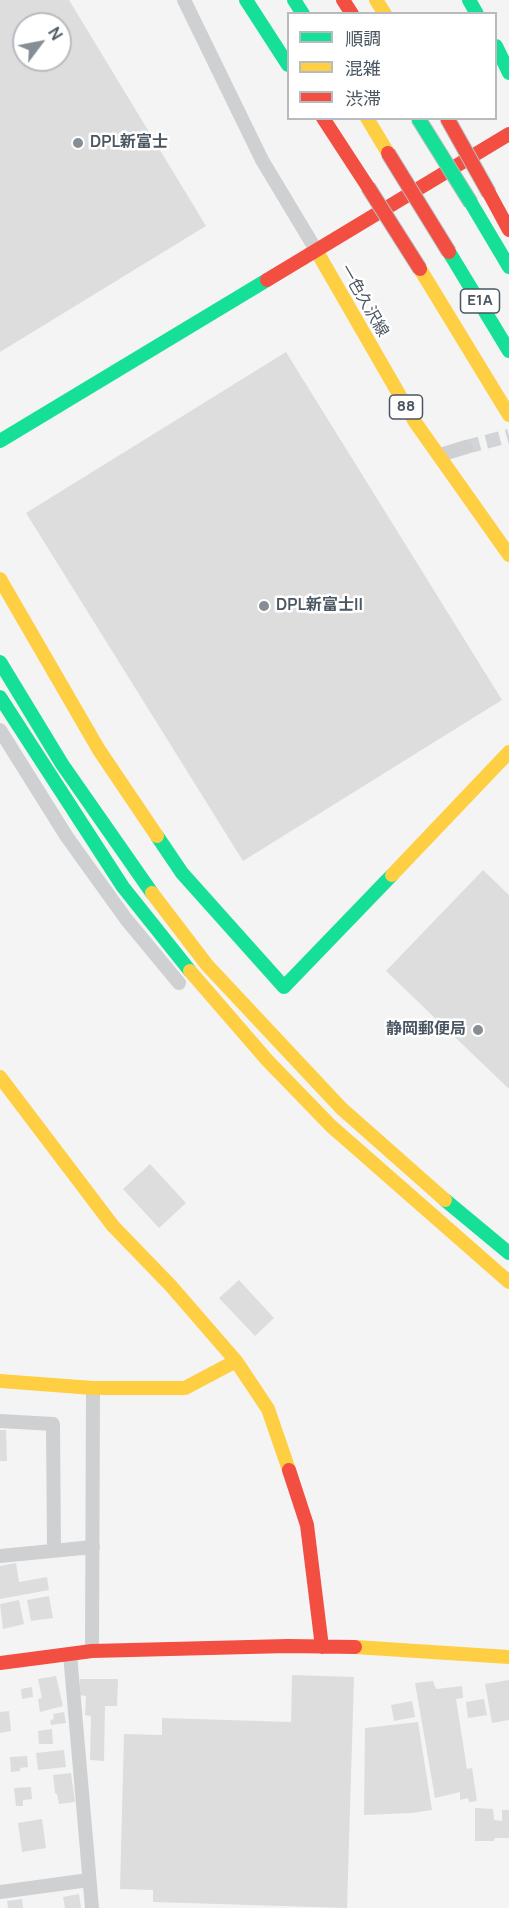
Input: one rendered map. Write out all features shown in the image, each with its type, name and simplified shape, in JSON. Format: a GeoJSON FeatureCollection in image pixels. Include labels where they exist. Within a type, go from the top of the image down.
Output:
{"type":"FeatureCollection","features":[{"type":"Feature","properties":{"kind":"main road"},"geometry":{"type":"LineString","coordinates":[[246,0],[287,63]]}},
{"type":"Feature","properties":{"kind":"main road"},"geometry":{"type":"LineString","coordinates":[[497,50],[509,73]]}},
{"type":"Feature","properties":{"kind":"main road"},"geometry":{"type":"LineString","coordinates":[[324,120],[420,269],[509,415]]}},
{"type":"Feature","properties":{"kind":"main road","name":"E1A"},"geometry":{"type":"LineString","coordinates":[[368,120],[509,351]]}},
{"type":"Feature","properties":{"kind":"main road","name":"E1A"},"geometry":{"type":"LineString","coordinates":[[419,120],[509,267]]}},
{"type":"Feature","properties":{"kind":"main road"},"geometry":{"type":"LineString","coordinates":[[448,120],[509,230]]}},
{"type":"Feature","properties":{"kind":"main road"},"geometry":{"type":"LineString","coordinates":[[0,441],[509,134]]}},
{"type":"Feature","properties":{"kind":"main road","name":"一色久沢線"},"geometry":{"type":"LineString","coordinates":[[316,250],[415,422],[509,555]]}},
{"type":"Feature","properties":{"kind":"main road"},"geometry":{"type":"LineString","coordinates":[[0,579],[99,750],[182,873],[284,987],[509,752]]}},
{"type":"Feature","properties":{"kind":"main road"},"geometry":{"type":"LineString","coordinates":[[0,662],[62,764],[137,873],[207,965],[341,1108],[421,1180],[509,1253]]}},
{"type":"Feature","properties":{"kind":"main road"},"geometry":{"type":"LineString","coordinates":[[0,697],[123,887],[202,985],[267,1060],[332,1126],[509,1282]]}},
{"type":"Feature","properties":{"kind":"main road"},"geometry":{"type":"LineString","coordinates":[[0,1077],[113,1226],[171,1286],[236,1362],[268,1409],[307,1525],[322,1647]]}},
{"type":"Feature","properties":{"kind":"main road"},"geometry":{"type":"LineString","coordinates":[[0,1381],[93,1388],[185,1388],[236,1362]]}},
{"type":"Feature","properties":{"kind":"main road"},"geometry":{"type":"LineString","coordinates":[[0,1663],[92,1651],[322,1647],[509,1657]]}},
{"type":"Feature","properties":{"kind":"street"},"geometry":{"type":"LineString","coordinates":[[184,0],[262,160],[316,250]]}},
{"type":"Feature","properties":{"kind":"street"},"geometry":{"type":"LineString","coordinates":[[440,455],[466,447]]}},
{"type":"Feature","properties":{"kind":"street"},"geometry":{"type":"LineString","coordinates":[[0,730],[67,837],[126,919],[179,983]]}},
{"type":"Feature","properties":{"kind":"street"},"geometry":{"type":"LineString","coordinates":[[92,1651],[93,1388]]}},
{"type":"Feature","properties":{"kind":"street"},"geometry":{"type":"LineString","coordinates":[[0,1421],[53,1424],[54,1550]]}},
{"type":"Feature","properties":{"kind":"street"},"geometry":{"type":"LineString","coordinates":[[0,1556],[93,1547]]}},
{"type":"Feature","properties":{"kind":"street"},"geometry":{"type":"LineString","coordinates":[[70,1654],[92,1908]]}},
{"type":"Feature","properties":{"kind":"street"},"geometry":{"type":"LineString","coordinates":[[0,1892],[89,1880]]}},
{"type":"Feature","properties":{"kind":"building","name":"DPL新富士"},"geometry":{"type":"Polygon","coordinates":[[[0,0],[69,0],[206,226],[0,352],[0,0]]]}},
{"type":"Feature","properties":{"kind":"building","name":"DPL新富士II"},"geometry":{"type":"Polygon","coordinates":[[[286,352],[502,700],[243,861],[26,513],[286,352]]]}},
{"type":"Feature","properties":{"kind":"building","name":"静岡郵便局"},"geometry":{"type":"Polygon","coordinates":[[[483,870],[509,895],[509,1089],[386,971],[483,870]]]}},
{"type":"Feature","properties":{"kind":"building"},"geometry":{"type":"Polygon","coordinates":[[[150,1164],[186,1203],[159,1228],[123,1189],[150,1164]]]}},
{"type":"Feature","properties":{"kind":"building"},"geometry":{"type":"Polygon","coordinates":[[[239,1280],[274,1318],[255,1336],[219,1298],[239,1280]]]}},
{"type":"Feature","properties":{"kind":"building"},"geometry":{"type":"Polygon","coordinates":[[[0,1430],[6,1430],[7,1461],[0,1461],[0,1430]]]}},
{"type":"Feature","properties":{"kind":"building"},"geometry":{"type":"Polygon","coordinates":[[[16,1563],[19,1582],[47,1577],[49,1590],[0,1599],[0,1566],[16,1563]]]}},
{"type":"Feature","properties":{"kind":"building"},"geometry":{"type":"Polygon","coordinates":[[[49,1596],[53,1618],[31,1621],[27,1600],[49,1596]]]}},
{"type":"Feature","properties":{"kind":"building"},"geometry":{"type":"Polygon","coordinates":[[[19,1600],[24,1624],[3,1629],[0,1604],[19,1600]]]}},
{"type":"Feature","properties":{"kind":"building"},"geometry":{"type":"Polygon","coordinates":[[[292,1675],[354,1677],[347,1908],[153,1902],[153,1890],[120,1889],[124,1734],[162,1735],[162,1718],[291,1722],[292,1675]]]}},
{"type":"Feature","properties":{"kind":"building"},"geometry":{"type":"Polygon","coordinates":[[[56,1676],[63,1706],[40,1712],[38,1699],[42,1698],[38,1679],[56,1676]]]}},
{"type":"Feature","properties":{"kind":"building"},"geometry":{"type":"Polygon","coordinates":[[[80,1679],[118,1679],[117,1706],[105,1706],[104,1761],[90,1760],[91,1716],[85,1715],[86,1696],[79,1695],[80,1679]]]}},
{"type":"Feature","properties":{"kind":"building"},"geometry":{"type":"Polygon","coordinates":[[[509,1680],[509,1720],[492,1723],[485,1684],[509,1680]]]}},
{"type":"Feature","properties":{"kind":"building"},"geometry":{"type":"Polygon","coordinates":[[[433,1681],[436,1689],[462,1686],[463,1698],[456,1699],[467,1769],[472,1768],[477,1801],[469,1802],[468,1798],[460,1800],[460,1792],[435,1798],[415,1683],[433,1681]]]}},
{"type":"Feature","properties":{"kind":"building"},"geometry":{"type":"Polygon","coordinates":[[[32,1687],[33,1697],[22,1699],[21,1689],[32,1687]]]}},
{"type":"Feature","properties":{"kind":"building"},"geometry":{"type":"Polygon","coordinates":[[[484,1699],[487,1715],[468,1718],[466,1702],[484,1699]]]}},
{"type":"Feature","properties":{"kind":"building"},"geometry":{"type":"Polygon","coordinates":[[[412,1701],[415,1717],[394,1721],[391,1705],[412,1701]]]}},
{"type":"Feature","properties":{"kind":"building"},"geometry":{"type":"Polygon","coordinates":[[[9,1711],[11,1731],[0,1733],[0,1712],[9,1711]]]}},
{"type":"Feature","properties":{"kind":"building"},"geometry":{"type":"Polygon","coordinates":[[[64,1712],[66,1723],[51,1725],[50,1720],[54,1719],[53,1714],[64,1712]]]}},
{"type":"Feature","properties":{"kind":"building"},"geometry":{"type":"Polygon","coordinates":[[[418,1722],[432,1810],[364,1815],[365,1728],[418,1722]]]}},
{"type":"Feature","properties":{"kind":"building"},"geometry":{"type":"Polygon","coordinates":[[[52,1729],[53,1744],[39,1744],[38,1731],[52,1729]]]}},
{"type":"Feature","properties":{"kind":"building"},"geometry":{"type":"Polygon","coordinates":[[[64,1750],[66,1767],[38,1770],[36,1753],[64,1750]]]}},
{"type":"Feature","properties":{"kind":"building"},"geometry":{"type":"Polygon","coordinates":[[[27,1756],[28,1767],[11,1772],[10,1757],[27,1756]]]}},
{"type":"Feature","properties":{"kind":"building"},"geometry":{"type":"Polygon","coordinates":[[[71,1773],[75,1802],[59,1804],[53,1775],[71,1773]]]}},
{"type":"Feature","properties":{"kind":"building"},"geometry":{"type":"Polygon","coordinates":[[[31,1787],[32,1799],[23,1800],[23,1806],[16,1806],[14,1788],[31,1787]]]}},
{"type":"Feature","properties":{"kind":"building"},"geometry":{"type":"Polygon","coordinates":[[[475,1808],[493,1809],[494,1820],[502,1821],[502,1810],[509,1810],[509,1838],[475,1841],[475,1808]]]}},
{"type":"Feature","properties":{"kind":"building"},"geometry":{"type":"Polygon","coordinates":[[[42,1819],[46,1848],[22,1852],[18,1823],[42,1819]]]}},
{"type":"Feature","properties":{"kind":"building"},"geometry":{"type":"Polygon","coordinates":[[[79,1894],[81,1908],[65,1908],[63,1897],[79,1894]]]}},
{"type":"Feature","properties":{"kind":"building"},"geometry":{"type":"Polygon","coordinates":[[[22,1899],[23,1908],[8,1908],[7,1901],[22,1899]]]}},
{"type":"Feature","properties":{"kind":"tunnel"},"geometry":{"type":"LineString","coordinates":[[466,447],[509,436]]}},
{"type":"Feature","properties":{"kind":"traffic: fast"},"geometry":{"type":"LineString","coordinates":[[246,0],[287,63]]}},
{"type":"Feature","properties":{"kind":"traffic: fast"},"geometry":{"type":"LineString","coordinates":[[294,0],[302,12]]}},
{"type":"Feature","properties":{"kind":"traffic: fast"},"geometry":{"type":"LineString","coordinates":[[469,0],[476,12]]}},
{"type":"Feature","properties":{"kind":"traffic: fast"},"geometry":{"type":"LineString","coordinates":[[497,48],[509,73]]}},
{"type":"Feature","properties":{"kind":"traffic: fast"},"geometry":{"type":"LineString","coordinates":[[419,120],[471,203]]}},
{"type":"Feature","properties":{"kind":"traffic: fast"},"geometry":{"type":"LineString","coordinates":[[471,203],[509,267]]}},
{"type":"Feature","properties":{"kind":"traffic: fast"},"geometry":{"type":"LineString","coordinates":[[449,252],[509,351]]}},
{"type":"Feature","properties":{"kind":"traffic: fast"},"geometry":{"type":"LineString","coordinates":[[0,441],[267,280]]}},
{"type":"Feature","properties":{"kind":"traffic: fast"},"geometry":{"type":"LineString","coordinates":[[0,662],[62,764],[152,893]]}},
{"type":"Feature","properties":{"kind":"traffic: fast"},"geometry":{"type":"LineString","coordinates":[[0,697],[123,887],[190,971]]}},
{"type":"Feature","properties":{"kind":"traffic: fast"},"geometry":{"type":"LineString","coordinates":[[157,836],[182,873],[284,987],[392,875]]}},
{"type":"Feature","properties":{"kind":"traffic: fast"},"geometry":{"type":"LineString","coordinates":[[445,1200],[509,1253]]}},
{"type":"Feature","properties":{"kind":"traffic: slow"},"geometry":{"type":"LineString","coordinates":[[376,0],[384,12]]}},
{"type":"Feature","properties":{"kind":"traffic: slow"},"geometry":{"type":"LineString","coordinates":[[368,120],[388,153]]}},
{"type":"Feature","properties":{"kind":"traffic: slow"},"geometry":{"type":"LineString","coordinates":[[316,250],[415,422],[509,555]]}},
{"type":"Feature","properties":{"kind":"traffic: slow"},"geometry":{"type":"LineString","coordinates":[[420,269],[509,415]]}},
{"type":"Feature","properties":{"kind":"traffic: slow"},"geometry":{"type":"LineString","coordinates":[[0,579],[99,750],[157,836]]}},
{"type":"Feature","properties":{"kind":"traffic: slow"},"geometry":{"type":"LineString","coordinates":[[392,875],[509,752]]}},
{"type":"Feature","properties":{"kind":"traffic: slow"},"geometry":{"type":"LineString","coordinates":[[152,893],[207,965],[341,1108],[445,1200]]}},
{"type":"Feature","properties":{"kind":"traffic: slow"},"geometry":{"type":"LineString","coordinates":[[190,971],[267,1060],[331,1126],[509,1282]]}},
{"type":"Feature","properties":{"kind":"traffic: slow"},"geometry":{"type":"LineString","coordinates":[[0,1077],[113,1226],[171,1286],[236,1361],[268,1409],[289,1470]]}},
{"type":"Feature","properties":{"kind":"traffic: slow"},"geometry":{"type":"LineString","coordinates":[[0,1381],[93,1388],[185,1388],[236,1361]]}},
{"type":"Feature","properties":{"kind":"traffic: slow"},"geometry":{"type":"LineString","coordinates":[[355,1647],[509,1657]]}},
{"type":"Feature","properties":{"kind":"traffic: jam"},"geometry":{"type":"LineString","coordinates":[[343,0],[351,12]]}},
{"type":"Feature","properties":{"kind":"traffic: jam"},"geometry":{"type":"LineString","coordinates":[[324,120],[368,187]]}},
{"type":"Feature","properties":{"kind":"traffic: jam"},"geometry":{"type":"LineString","coordinates":[[448,120],[489,193]]}},
{"type":"Feature","properties":{"kind":"traffic: jam"},"geometry":{"type":"LineString","coordinates":[[267,280],[509,134]]}},
{"type":"Feature","properties":{"kind":"traffic: jam"},"geometry":{"type":"LineString","coordinates":[[388,153],[449,252]]}},
{"type":"Feature","properties":{"kind":"traffic: jam"},"geometry":{"type":"LineString","coordinates":[[368,187],[420,269]]}},
{"type":"Feature","properties":{"kind":"traffic: jam"},"geometry":{"type":"LineString","coordinates":[[489,193],[509,230]]}},
{"type":"Feature","properties":{"kind":"traffic: jam"},"geometry":{"type":"LineString","coordinates":[[289,1470],[307,1525],[322,1647]]}},
{"type":"Feature","properties":{"kind":"traffic: jam"},"geometry":{"type":"LineString","coordinates":[[0,1663],[92,1651],[288,1646],[355,1647]]}},
{"type":"Feature","properties":{"kind":"place","name":"DPL新富士"},"geometry":{"type":"Point","coordinates":[78,143]}},
{"type":"Feature","properties":{"kind":"place","name":"DPL新富士II"},"geometry":{"type":"Point","coordinates":[264,606]}},
{"type":"Feature","properties":{"kind":"place","name":"静岡郵便局"},"geometry":{"type":"Point","coordinates":[478,1030]}}]}
